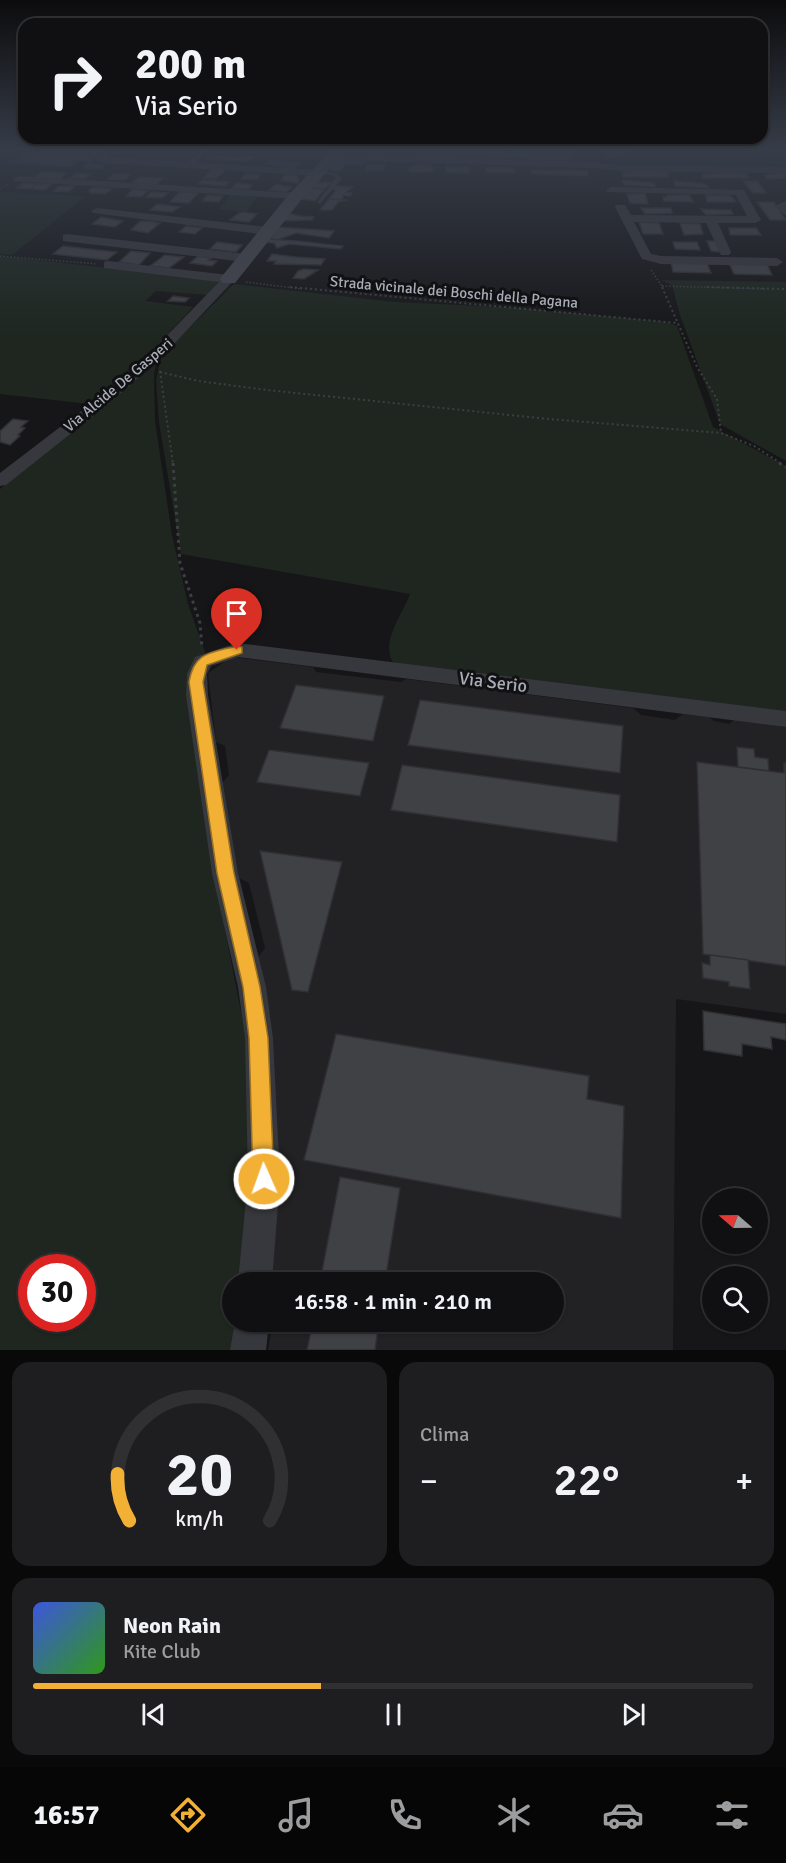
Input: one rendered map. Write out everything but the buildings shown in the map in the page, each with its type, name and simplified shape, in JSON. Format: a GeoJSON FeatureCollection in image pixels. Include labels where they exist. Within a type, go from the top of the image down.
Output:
{"type":"FeatureCollection","features":[{"type":"Feature","properties":{"kind":"street"},"geometry":{"type":"LineString","coordinates":[[123,214],[268,231]]}},
{"type":"Feature","properties":{"kind":"street"},"geometry":{"type":"LineString","coordinates":[[108,266],[229,279],[282,214]]}},
{"type":"Feature","properties":{"kind":"street"},"geometry":{"type":"LineString","coordinates":[[624,214],[644,254],[652,258],[777,262]]}},
{"type":"Feature","properties":{"kind":"street"},"geometry":{"type":"LineString","coordinates":[[626,218],[755,220],[752,214]]}},
{"type":"Feature","properties":{"kind":"street"},"geometry":{"type":"LineString","coordinates":[[710,219],[725,252]]}},
{"type":"Feature","properties":{"kind":"street"},"geometry":{"type":"LineString","coordinates":[[67,238],[246,258]]}},
{"type":"Feature","properties":{"kind":"street","name":"Via Alcide De Gasperi"},"geometry":{"type":"LineString","coordinates":[[0,481],[103,401],[155,356],[229,279]]}},
{"type":"Feature","properties":{"kind":"street","name":"Via Serio"},"geometry":{"type":"LineString","coordinates":[[202,662],[237,650],[786,719]]}},
{"type":"Feature","properties":{"kind":"street"},"geometry":{"type":"LineString","coordinates":[[202,662],[197,674],[197,695],[225,873],[252,987],[259,1038],[264,1179],[256,1272]]}},
{"type":"Feature","properties":{"kind":"street"},"geometry":{"type":"LineString","coordinates":[[248,1350],[251,1332]]}},
{"type":"Feature","properties":{"kind":"path"},"geometry":{"type":"LineString","coordinates":[[0,256],[108,266]]}},
{"type":"Feature","properties":{"kind":"path","name":"Strada vicinale dei Boschi della Pagana"},"geometry":{"type":"LineString","coordinates":[[229,279],[340,293],[677,322]]}},
{"type":"Feature","properties":{"kind":"path"},"geometry":{"type":"LineString","coordinates":[[721,433],[717,399],[697,367],[662,286],[786,288]]}},
{"type":"Feature","properties":{"kind":"path"},"geometry":{"type":"LineString","coordinates":[[202,662],[200,624],[180,563],[171,438],[160,372],[198,381],[267,390],[549,419],[721,433],[754,446],[786,467]]}},
{"type":"Feature","properties":{"kind":"shaded area"},"geometry":{"type":"Polygon","coordinates":[[[0,214],[63,214],[12,255],[0,254],[0,214]]]}},
{"type":"Feature","properties":{"kind":"shaded area"},"geometry":{"type":"Polygon","coordinates":[[[0,256],[216,280],[219,284],[208,295],[156,291],[145,301],[193,307],[158,345],[89,404],[0,394],[0,256]]]}},
{"type":"Feature","properties":{"kind":"shaded area"},"geometry":{"type":"Polygon","coordinates":[[[661,280],[786,282],[786,461],[720,424],[680,315],[672,285],[661,280]]]}},
{"type":"Feature","properties":{"kind":"shaded area"},"geometry":{"type":"Polygon","coordinates":[[[234,284],[395,302],[518,308],[665,322],[677,326],[713,427],[786,466],[786,714],[426,670],[393,662],[389,646],[391,637],[410,594],[181,554],[159,423],[156,380],[161,356],[234,284]]]}},
{"type":"Feature","properties":{"kind":"shaded area"},"geometry":{"type":"Polygon","coordinates":[[[157,361],[154,374],[155,421],[172,535],[188,604],[207,658],[206,692],[225,930],[247,1042],[256,1249],[254,1272],[222,1272],[222,1332],[247,1332],[245,1350],[0,1350],[0,489],[157,361]]]}},
{"type":"Feature","properties":{"kind":"shaded area"},"geometry":{"type":"Polygon","coordinates":[[[231,657],[313,667],[316,672],[401,682],[406,679],[633,708],[641,715],[675,720],[683,714],[709,717],[714,721],[729,724],[734,720],[786,727],[786,1014],[676,999],[673,1350],[268,1350],[271,1332],[564,1332],[564,1272],[272,1272],[258,957],[265,948],[249,883],[239,878],[229,832],[222,783],[229,775],[225,746],[216,742],[208,673],[231,657]]]}},
{"type":"Feature","properties":{"kind":"route"},"geometry":{"type":"LineString","coordinates":[[237,650],[202,662],[196,682],[225,873],[252,987],[259,1038],[264,1179]]}}]}
